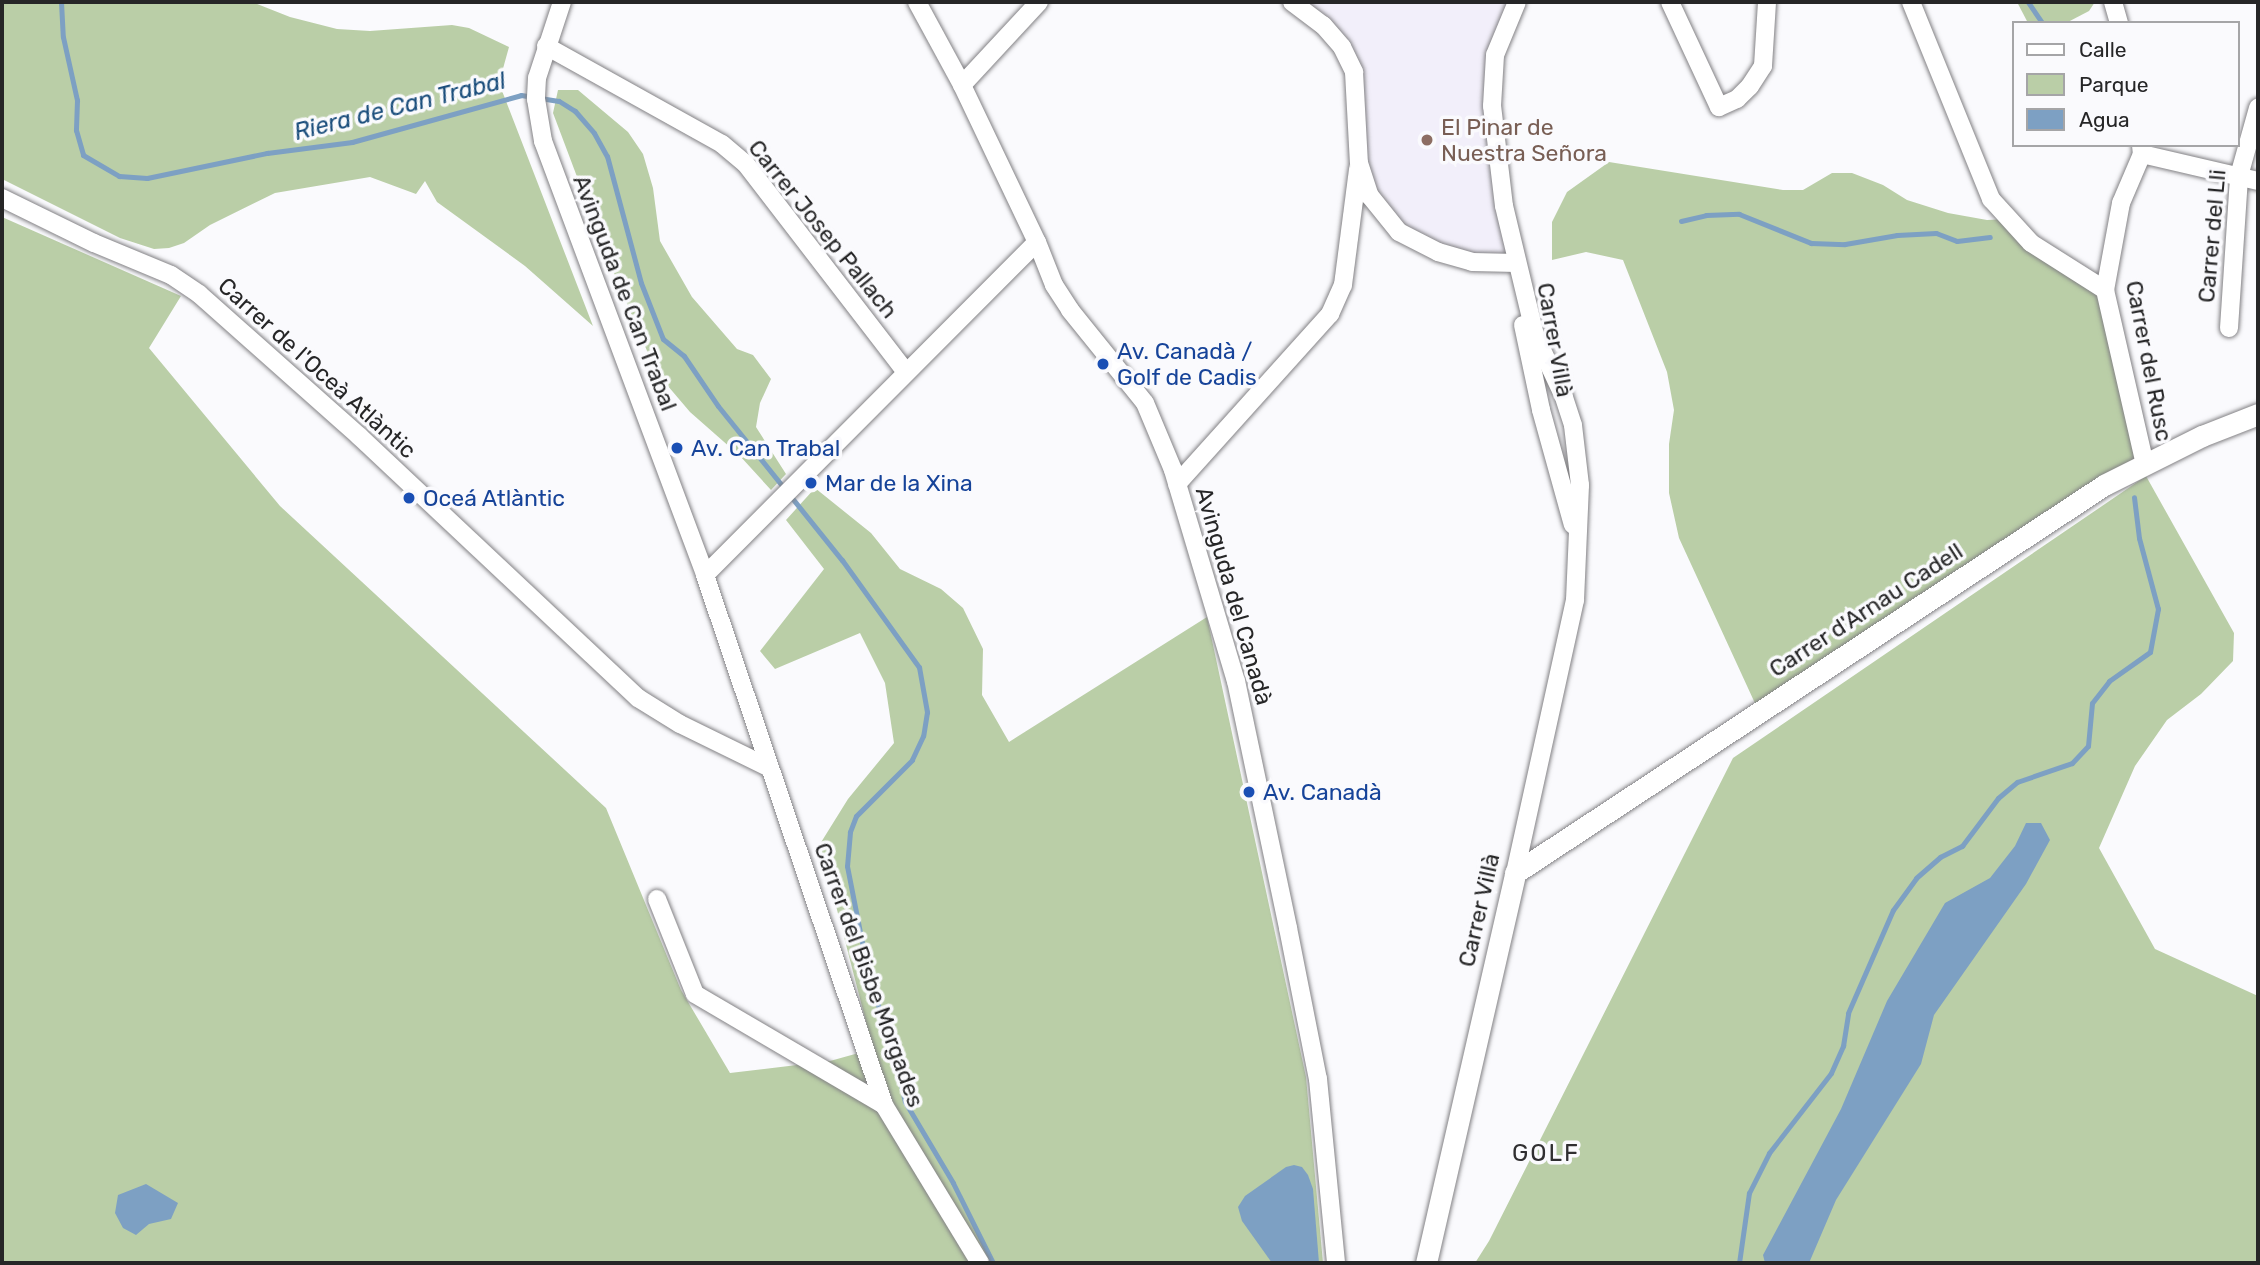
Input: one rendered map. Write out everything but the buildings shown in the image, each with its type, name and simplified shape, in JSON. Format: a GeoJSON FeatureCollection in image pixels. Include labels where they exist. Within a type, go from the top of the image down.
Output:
{"type":"FeatureCollection","features":[{"type":"Feature","properties":{"kind":"street"},"geometry":{"type":"LineString","coordinates":[[546,46],[562,2]]}},
{"type":"Feature","properties":{"kind":"street","name":"Avinguda del Canadà"},"geometry":{"type":"LineString","coordinates":[[917,2],[962,85],[1037,242],[1054,285],[1070,310],[1145,403],[1177,484],[1236,681],[1288,928],[1318,1079],[1336,1263]]}},
{"type":"Feature","properties":{"kind":"street"},"geometry":{"type":"LineString","coordinates":[[962,85],[1039,2]]}},
{"type":"Feature","properties":{"kind":"street"},"geometry":{"type":"LineString","coordinates":[[1177,484],[1330,314],[1343,285],[1359,163],[1354,72],[1342,47],[1323,25],[1292,2]]}},
{"type":"Feature","properties":{"kind":"street"},"geometry":{"type":"LineString","coordinates":[[1359,163],[1370,196],[1399,232],[1438,252],[1472,262],[1517,263],[1504,206],[1492,106],[1494,55],[1517,2]]}},
{"type":"Feature","properties":{"kind":"street"},"geometry":{"type":"LineString","coordinates":[[1670,2],[1719,107],[1744,93],[1762,66],[1767,2]]}},
{"type":"Feature","properties":{"kind":"street"},"geometry":{"type":"LineString","coordinates":[[1911,2],[1990,199],[2031,243],[2105,290]]}},
{"type":"Feature","properties":{"kind":"street"},"geometry":{"type":"LineString","coordinates":[[2113,2],[2118,21]]}},
{"type":"Feature","properties":{"kind":"street","name":"Avinguda de Can Trabal"},"geometry":{"type":"LineString","coordinates":[[546,46],[537,78],[538,111],[552,166],[705,575],[770,768]]}},
{"type":"Feature","properties":{"kind":"street","name":"Carrer Josep Pallach"},"geometry":{"type":"LineString","coordinates":[[546,46],[722,144],[745,163],[906,372]]}},
{"type":"Feature","properties":{"kind":"street","name":"Carrer del Lli"},"geometry":{"type":"LineString","coordinates":[[2229,328],[2239,176],[2258,108]]}},
{"type":"Feature","properties":{"kind":"street"},"geometry":{"type":"LineString","coordinates":[[2141,150],[2258,181]]}},
{"type":"Feature","properties":{"kind":"street","name":"Carrer del Rusc"},"geometry":{"type":"LineString","coordinates":[[2141,150],[2121,203],[2109,254],[2105,290],[2144,465]]}},
{"type":"Feature","properties":{"kind":"street","name":"Carrer de l'Oceà Atlàntic"},"geometry":{"type":"LineString","coordinates":[[2,198],[94,243],[171,275],[199,294],[359,436],[638,698],[680,724],[770,768]]}},
{"type":"Feature","properties":{"kind":"street"},"geometry":{"type":"LineString","coordinates":[[705,575],[1037,242]]}},
{"type":"Feature","properties":{"kind":"street","name":"Carrer Villà"},"geometry":{"type":"LineString","coordinates":[[1517,263],[1517,287],[1530,359],[1572,517],[1578,567]]}},
{"type":"Feature","properties":{"kind":"street","name":"Carrer Villà"},"geometry":{"type":"LineString","coordinates":[[1426,1263],[1568,634],[1578,567],[1580,485],[1573,425],[1564,397],[1535,335],[1517,263]]}},
{"type":"Feature","properties":{"kind":"street","name":"Carrer d'Arnau Cadell"},"geometry":{"type":"LineString","coordinates":[[1515,873],[2104,485],[2202,436],[2258,414]]}},
{"type":"Feature","properties":{"kind":"street","name":"Carrer del Bisbe Morgades"},"geometry":{"type":"LineString","coordinates":[[770,768],[884,1105],[980,1263]]}},
{"type":"Feature","properties":{"kind":"street"},"geometry":{"type":"LineString","coordinates":[[657,899],[695,994],[884,1105]]}},
{"type":"Feature","properties":{"kind":"shaded area","name":"El Pinar de Nuestra Señora"},"geometry":{"type":"Polygon","coordinates":[[[1292,2],[1517,2],[1495,55],[1508,257],[1472,262],[1399,232],[1370,196],[1354,72],[1292,2]]]}},
{"type":"Feature","properties":{"kind":"green space"},"geometry":{"type":"Polygon","coordinates":[[[2,2],[252,2],[290,17],[337,29],[370,31],[452,25],[469,28],[509,47],[499,83],[593,326],[525,266],[437,202],[425,181],[416,194],[370,177],[275,193],[210,225],[184,243],[154,249],[120,238],[2,179],[2,2]]]}},
{"type":"Feature","properties":{"kind":"green space"},"geometry":{"type":"Polygon","coordinates":[[[2017,2],[2095,2],[2089,11],[2070,21],[2027,21],[2017,2]]]}},
{"type":"Feature","properties":{"kind":"green space"},"geometry":{"type":"Polygon","coordinates":[[[558,90],[578,90],[628,132],[643,154],[653,188],[660,241],[692,297],[737,349],[753,355],[771,379],[760,403],[756,427],[786,474],[771,490],[740,456],[690,412],[656,372],[608,259],[553,113],[558,90]]]}},
{"type":"Feature","properties":{"kind":"green space"},"geometry":{"type":"Polygon","coordinates":[[[1609,162],[1783,190],[1803,190],[1832,173],[1852,173],[1883,185],[1907,200],[1948,213],[1987,220],[2009,219],[2105,290],[2145,465],[1759,712],[1679,538],[1669,493],[1669,444],[1674,410],[1667,372],[1623,260],[1586,252],[1552,260],[1552,222],[1567,192],[1609,162]]]}},
{"type":"Feature","properties":{"kind":"green space"},"geometry":{"type":"Polygon","coordinates":[[[2,217],[181,296],[149,348],[280,506],[606,808],[681,990],[730,1073],[830,1061],[873,1049],[820,844],[848,799],[894,743],[885,683],[860,633],[775,669],[760,651],[824,569],[786,520],[815,488],[871,533],[900,569],[941,589],[963,608],[983,649],[982,695],[1009,742],[1207,617],[1306,1077],[1323,1263],[2,1263],[2,217]]]}},
{"type":"Feature","properties":{"kind":"green space"},"geometry":{"type":"Polygon","coordinates":[[[2146,476],[2234,633],[2233,661],[2201,694],[2167,720],[2135,766],[2099,848],[2155,949],[2258,996],[2258,1263],[1475,1263],[1489,1241],[1733,758],[2146,476]]]}},
{"type":"Feature","properties":{"kind":"water"},"geometry":{"type":"Polygon","coordinates":[[[2026,823],[2041,823],[2050,840],[2026,884],[1934,1015],[1921,1064],[1836,1200],[1809,1263],[1765,1263],[1763,1255],[1841,1109],[1887,1001],[1945,903],[1990,878],[2015,846],[2026,823]]]}},
{"type":"Feature","properties":{"kind":"water"},"geometry":{"type":"Polygon","coordinates":[[[1286,1167],[1302,1167],[1313,1189],[1319,1263],[1272,1263],[1242,1221],[1238,1207],[1245,1196],[1286,1167]]]}},
{"type":"Feature","properties":{"kind":"water"},"geometry":{"type":"Polygon","coordinates":[[[146,1184],[178,1203],[171,1219],[149,1224],[136,1235],[123,1228],[115,1213],[118,1195],[146,1184]]]}},
{"type":"Feature","properties":{"kind":"waterway","name":"Riera de Can Trabal"},"geometry":{"type":"LineString","coordinates":[[61,2],[63,37],[77,100],[76,130],[83,155],[119,176],[147,178],[267,153],[352,142],[521,95],[559,101],[575,111],[594,133],[607,156],[641,283],[663,339],[684,356],[718,406],[842,560],[919,667],[927,712],[923,736],[912,760],[856,816],[850,832],[847,866],[869,978],[893,1050],[905,1102],[953,1183],[993,1263]]}},
{"type":"Feature","properties":{"kind":"waterway"},"geometry":{"type":"LineString","coordinates":[[2028,2],[2041,21]]}},
{"type":"Feature","properties":{"kind":"waterway"},"geometry":{"type":"LineString","coordinates":[[1681,221],[1706,215],[1739,214],[1811,243],[1845,244],[1897,235],[1936,233],[1957,241],[1990,237]]}},
{"type":"Feature","properties":{"kind":"waterway"},"geometry":{"type":"LineString","coordinates":[[1739,1263],[1749,1193],[1769,1153],[1831,1073],[1843,1046],[1848,1013],[1893,910],[1916,878],[1940,857],[1962,846],[1998,798],[2017,782],[2072,763],[2088,746],[2092,703],[2109,681],[2150,652],[2158,609],[2139,538],[2134,497]]}},
{"type":"Feature","properties":{"kind":"place","name":"El Pinar de Nuestra Señora"},"geometry":{"type":"Point","coordinates":[1427,140]}},
{"type":"Feature","properties":{"kind":"place","name":"Av. Canadà / Golf de Cadis"},"geometry":{"type":"Point","coordinates":[1103,364]}},
{"type":"Feature","properties":{"kind":"place","name":"Av. Can Trabal"},"geometry":{"type":"Point","coordinates":[677,448]}},
{"type":"Feature","properties":{"kind":"place","name":"Mar de la Xina"},"geometry":{"type":"Point","coordinates":[811,483]}},
{"type":"Feature","properties":{"kind":"place","name":"Oceá Atlàntic"},"geometry":{"type":"Point","coordinates":[409,498]}},
{"type":"Feature","properties":{"kind":"place","name":"Av. Canadà"},"geometry":{"type":"Point","coordinates":[1249,792]}},
{"type":"Feature","properties":{"kind":"district","name":"GOLF"},"geometry":{"type":"Point","coordinates":[1546,1154]}}]}
